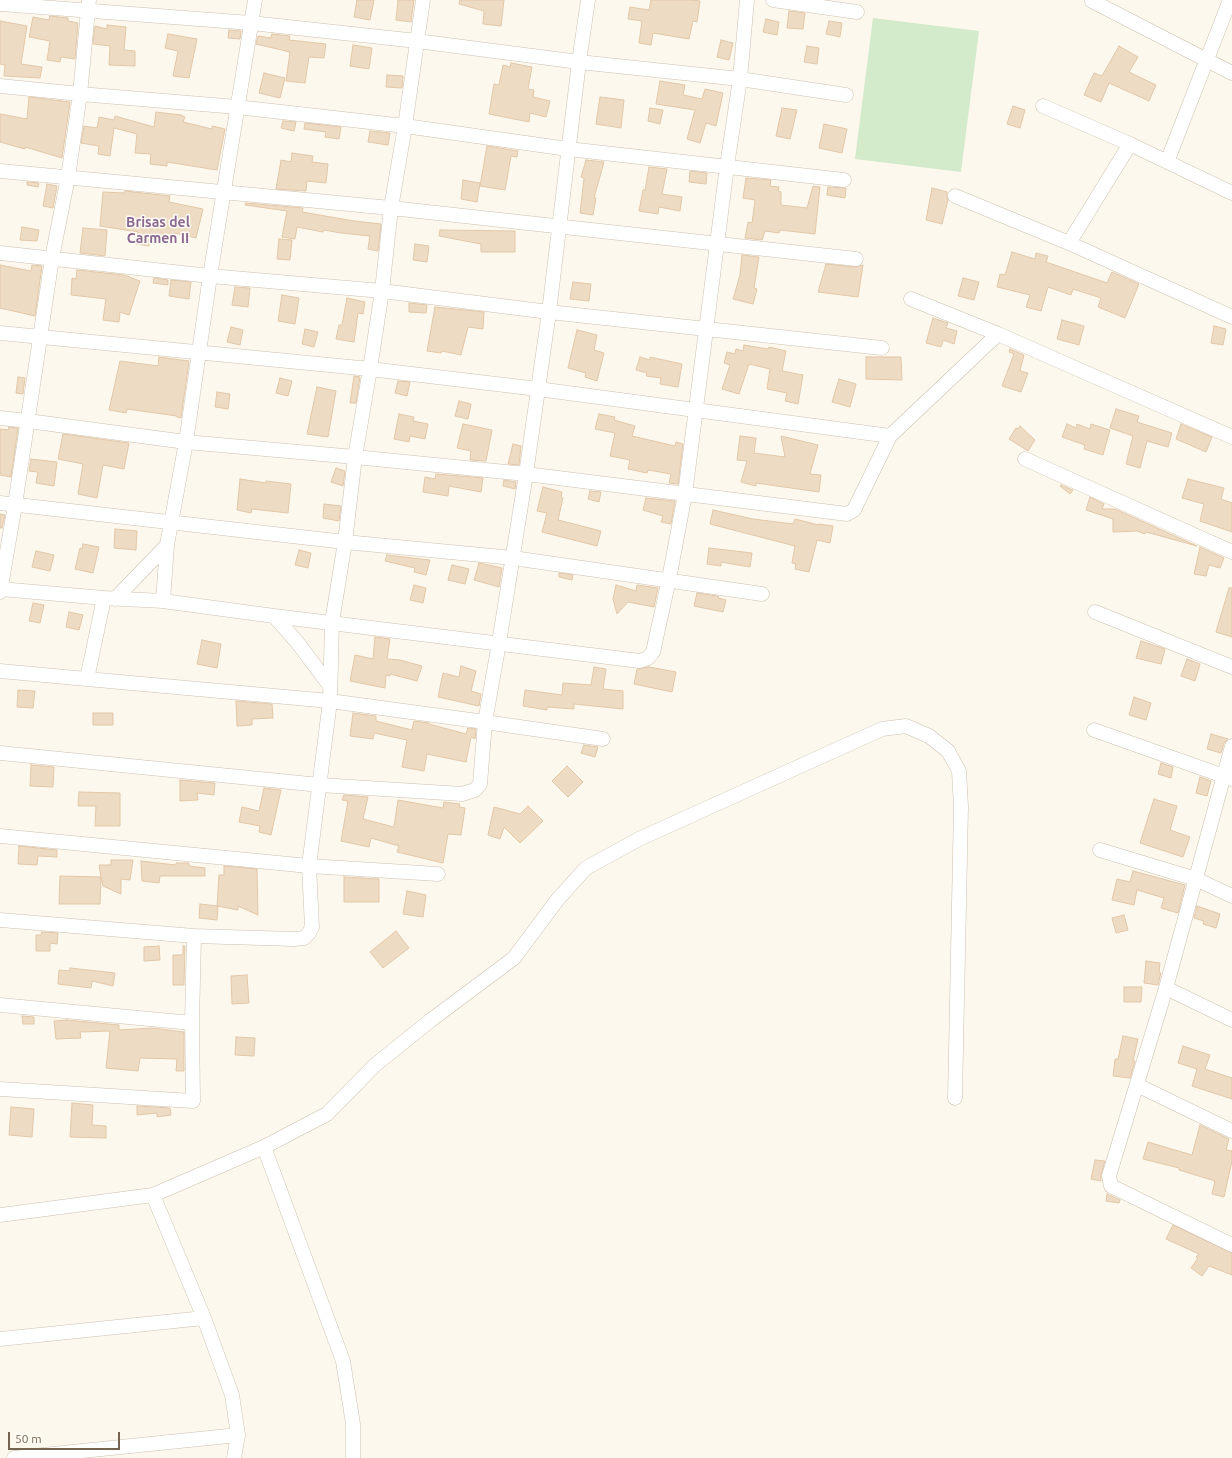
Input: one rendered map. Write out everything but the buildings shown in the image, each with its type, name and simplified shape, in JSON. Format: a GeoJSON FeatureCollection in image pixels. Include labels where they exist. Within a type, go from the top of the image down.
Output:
{"type":"FeatureCollection","features":[{"type":"Feature","properties":{"kind":"street"},"geometry":{"type":"LineString","coordinates":[[163,600],[167,545],[186,442],[223,191],[255,0]]}},
{"type":"Feature","properties":{"kind":"street"},"geometry":{"type":"LineString","coordinates":[[0,920],[194,936],[294,939],[304,938],[312,927],[309,866],[330,701],[332,622],[355,456],[382,291],[391,208],[405,126],[423,0]]}},
{"type":"Feature","properties":{"kind":"street"},"geometry":{"type":"LineString","coordinates":[[0,753],[320,785],[462,794],[475,790],[480,784],[485,722],[500,644],[549,312],[568,149],[588,0]]}},
{"type":"Feature","properties":{"kind":"street"},"geometry":{"type":"LineString","coordinates":[[0,589],[109,598],[163,600],[274,616],[640,661],[648,658],[653,652],[685,494],[727,166],[740,79],[747,0]]}},
{"type":"Feature","properties":{"kind":"street"},"geometry":{"type":"LineString","coordinates":[[773,0],[856,12]]}},
{"type":"Feature","properties":{"kind":"street"},"geometry":{"type":"LineString","coordinates":[[1166,162],[1230,0]]}},
{"type":"Feature","properties":{"kind":"street"},"geometry":{"type":"LineString","coordinates":[[1092,1],[1232,73]]}},
{"type":"Feature","properties":{"kind":"street"},"geometry":{"type":"LineString","coordinates":[[0,4],[88,6],[252,23],[417,41],[579,62],[740,79],[846,95]]}},
{"type":"Feature","properties":{"kind":"street"},"geometry":{"type":"LineString","coordinates":[[0,592],[15,505],[52,258],[68,177],[80,94],[88,6]]}},
{"type":"Feature","properties":{"kind":"street"},"geometry":{"type":"LineString","coordinates":[[0,86],[237,107],[405,126],[568,149],[844,180]]}},
{"type":"Feature","properties":{"kind":"street"},"geometry":{"type":"LineString","coordinates":[[1043,106],[1130,144],[1232,193]]}},
{"type":"Feature","properties":{"kind":"street"},"geometry":{"type":"LineString","coordinates":[[1069,243],[1130,144]]}},
{"type":"Feature","properties":{"kind":"street"},"geometry":{"type":"LineString","coordinates":[[0,171],[391,208],[856,259]]}},
{"type":"Feature","properties":{"kind":"street"},"geometry":{"type":"LineString","coordinates":[[955,196],[1069,243],[1232,316]]}},
{"type":"Feature","properties":{"kind":"street"},"geometry":{"type":"LineString","coordinates":[[0,253],[210,276],[382,291],[549,312],[882,348]]}},
{"type":"Feature","properties":{"kind":"street"},"geometry":{"type":"LineString","coordinates":[[911,299],[998,334],[1232,437]]}},
{"type":"Feature","properties":{"kind":"street"},"geometry":{"type":"LineString","coordinates":[[0,333],[370,369],[538,388],[696,411],[890,436]]}},
{"type":"Feature","properties":{"kind":"street"},"geometry":{"type":"LineString","coordinates":[[0,418],[186,442],[355,456],[526,474],[847,514],[854,510],[890,436],[998,334]]}},
{"type":"Feature","properties":{"kind":"street"},"geometry":{"type":"LineString","coordinates":[[1025,458],[1232,552]]}},
{"type":"Feature","properties":{"kind":"street"},"geometry":{"type":"LineString","coordinates":[[0,503],[344,542],[513,558],[669,579],[762,594]]}},
{"type":"Feature","properties":{"kind":"street"},"geometry":{"type":"LineString","coordinates":[[87,679],[109,598],[167,545]]}},
{"type":"Feature","properties":{"kind":"street"},"geometry":{"type":"LineString","coordinates":[[1095,612],[1232,667]]}},
{"type":"Feature","properties":{"kind":"street"},"geometry":{"type":"LineString","coordinates":[[274,616],[297,642],[330,686]]}},
{"type":"Feature","properties":{"kind":"street"},"geometry":{"type":"LineString","coordinates":[[0,671],[330,701],[602,739]]}},
{"type":"Feature","properties":{"kind":"street"},"geometry":{"type":"LineString","coordinates":[[0,1215],[153,1195],[264,1148],[327,1114],[375,1065],[431,1020],[514,958],[558,899],[586,868],[639,839],[882,729],[906,726],[929,736],[948,751],[959,771],[961,807],[955,1098]]}},
{"type":"Feature","properties":{"kind":"street"},"geometry":{"type":"LineString","coordinates":[[1094,730],[1228,777]]}},
{"type":"Feature","properties":{"kind":"street"},"geometry":{"type":"LineString","coordinates":[[1232,746],[1228,777],[1196,879],[1166,988],[1109,1176],[1111,1186],[1232,1245]]}},
{"type":"Feature","properties":{"kind":"street"},"geometry":{"type":"LineString","coordinates":[[0,836],[309,866],[438,874]]}},
{"type":"Feature","properties":{"kind":"street"},"geometry":{"type":"LineString","coordinates":[[1100,850],[1196,879],[1232,896]]}},
{"type":"Feature","properties":{"kind":"street"},"geometry":{"type":"LineString","coordinates":[[0,1089],[193,1101],[192,1023],[194,936]]}},
{"type":"Feature","properties":{"kind":"street"},"geometry":{"type":"LineString","coordinates":[[1166,988],[1232,1020]]}},
{"type":"Feature","properties":{"kind":"street"},"geometry":{"type":"LineString","coordinates":[[0,1005],[192,1023]]}},
{"type":"Feature","properties":{"kind":"street"},"geometry":{"type":"LineString","coordinates":[[1137,1085],[1232,1131]]}},
{"type":"Feature","properties":{"kind":"street"},"geometry":{"type":"LineString","coordinates":[[264,1148],[343,1361],[353,1424],[353,1458]]}},
{"type":"Feature","properties":{"kind":"street"},"geometry":{"type":"LineString","coordinates":[[153,1195],[204,1318],[232,1395],[238,1435],[234,1458]]}},
{"type":"Feature","properties":{"kind":"street"},"geometry":{"type":"LineString","coordinates":[[0,1339],[204,1318]]}},
{"type":"Feature","properties":{"kind":"street"},"geometry":{"type":"LineString","coordinates":[[14,1458],[238,1435]]}},
{"type":"Feature","properties":{"kind":"green space"},"geometry":{"type":"Polygon","coordinates":[[[873,18],[979,31],[961,172],[855,159],[873,18]]]}},
{"type":"Feature","properties":{"kind":"district","name":"Brisas del Carmen II"},"geometry":{"type":"Point","coordinates":[158,230]}}]}
